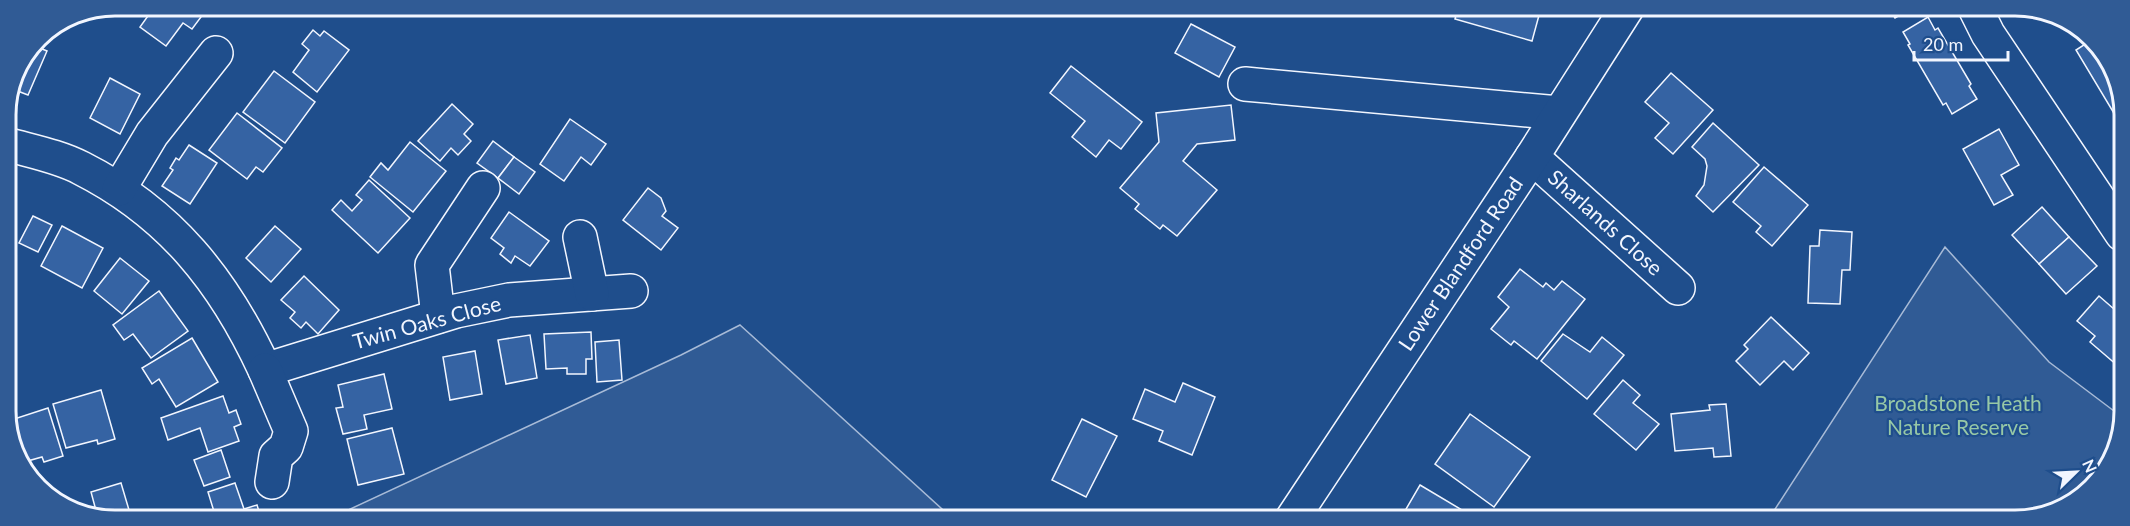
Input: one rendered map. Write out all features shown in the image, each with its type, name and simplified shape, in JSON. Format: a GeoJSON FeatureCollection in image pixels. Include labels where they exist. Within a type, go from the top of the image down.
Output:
{"type":"FeatureCollection","features":[{"type":"Feature","properties":{"kind":"street","name":"Lower Blandford Road"},"geometry":{"type":"LineString","coordinates":[[1298,509],[1532,157],[1622,16]]}},
{"type":"Feature","properties":{"kind":"street"},"geometry":{"type":"LineString","coordinates":[[1979,16],[1988,34],[2114,222]]}},
{"type":"Feature","properties":{"kind":"street"},"geometry":{"type":"LineString","coordinates":[[119,189],[152,134],[216,53]]}},
{"type":"Feature","properties":{"kind":"street"},"geometry":{"type":"LineString","coordinates":[[1245,84],[1559,113]]}},
{"type":"Feature","properties":{"kind":"street"},"geometry":{"type":"LineString","coordinates":[[17,147],[78,166],[119,189],[186,245],[217,282],[243,322],[291,432],[286,447],[276,456],[272,482]]}},
{"type":"Feature","properties":{"kind":"street","name":"Sharlands Close"},"geometry":{"type":"LineString","coordinates":[[1532,157],[1678,288]]}},
{"type":"Feature","properties":{"kind":"street"},"geometry":{"type":"LineString","coordinates":[[438,316],[432,265],[483,188]]}},
{"type":"Feature","properties":{"kind":"street"},"geometry":{"type":"LineString","coordinates":[[580,237],[592,294]]}},
{"type":"Feature","properties":{"kind":"street","name":"Twin Oaks Close"},"geometry":{"type":"LineString","coordinates":[[265,370],[438,316],[509,300],[631,291]]}},
{"type":"Feature","properties":{"kind":"green space","name":"Broadstone Heath Nature Reserve"},"geometry":{"type":"Polygon","coordinates":[[[1945,247],[2049,362],[2114,411],[2108,443],[2093,471],[2070,493],[2034,508],[1775,509],[1945,247]]]}},
{"type":"Feature","properties":{"kind":"green space"},"geometry":{"type":"Polygon","coordinates":[[[740,325],[943,510],[348,510],[681,355],[740,325]]]}},
{"type":"Feature","properties":{"kind":"building"},"geometry":{"type":"Polygon","coordinates":[[[148,16],[202,16],[192,29],[183,23],[166,46],[140,27],[148,16]]]}},
{"type":"Feature","properties":{"kind":"building"},"geometry":{"type":"Polygon","coordinates":[[[1456,16],[1539,16],[1532,41],[1455,19],[1456,16]]]}},
{"type":"Feature","properties":{"kind":"building"},"geometry":{"type":"Polygon","coordinates":[[[1928,17],[1935,30],[1938,28],[1971,84],[1969,86],[1977,99],[1952,114],[1946,103],[1943,105],[1908,45],[1910,44],[1903,32],[1928,17]]]}},
{"type":"Feature","properties":{"kind":"building"},"geometry":{"type":"Polygon","coordinates":[[[1191,24],[1235,47],[1219,77],[1175,53],[1191,24]]]}},
{"type":"Feature","properties":{"kind":"building"},"geometry":{"type":"Polygon","coordinates":[[[313,30],[320,36],[324,31],[349,50],[317,92],[293,72],[309,50],[302,44],[313,30]]]}},
{"type":"Feature","properties":{"kind":"building"},"geometry":{"type":"Polygon","coordinates":[[[2084,45],[2103,71],[2112,96],[2114,113],[2076,50],[2084,45]]]}},
{"type":"Feature","properties":{"kind":"building"},"geometry":{"type":"Polygon","coordinates":[[[42,49],[47,51],[28,95],[19,92],[24,77],[42,49]]]}},
{"type":"Feature","properties":{"kind":"building"},"geometry":{"type":"Polygon","coordinates":[[[1071,66],[1142,122],[1121,149],[1109,140],[1096,157],[1072,137],[1085,121],[1050,93],[1071,66]]]}},
{"type":"Feature","properties":{"kind":"building"},"geometry":{"type":"Polygon","coordinates":[[[274,71],[315,102],[285,143],[243,112],[274,71]]]}},
{"type":"Feature","properties":{"kind":"building"},"geometry":{"type":"Polygon","coordinates":[[[1671,73],[1713,110],[1673,154],[1655,138],[1669,123],[1645,102],[1671,73]]]}},
{"type":"Feature","properties":{"kind":"building"},"geometry":{"type":"Polygon","coordinates":[[[110,78],[140,94],[120,134],[90,118],[110,78]]]}},
{"type":"Feature","properties":{"kind":"building"},"geometry":{"type":"Polygon","coordinates":[[[452,104],[473,124],[464,134],[471,141],[458,155],[451,148],[440,161],[418,141],[452,104]]]}},
{"type":"Feature","properties":{"kind":"building"},"geometry":{"type":"Polygon","coordinates":[[[1231,105],[1235,140],[1197,144],[1183,161],[1217,190],[1177,236],[1163,225],[1160,229],[1135,209],[1139,204],[1120,188],[1159,142],[1156,113],[1231,105]]]}},
{"type":"Feature","properties":{"kind":"building"},"geometry":{"type":"Polygon","coordinates":[[[237,113],[282,148],[263,172],[256,167],[247,179],[209,150],[237,113]]]}},
{"type":"Feature","properties":{"kind":"building"},"geometry":{"type":"Polygon","coordinates":[[[570,119],[606,144],[591,165],[581,157],[564,181],[540,164],[570,119]]]}},
{"type":"Feature","properties":{"kind":"building"},"geometry":{"type":"Polygon","coordinates":[[[1713,123],[1759,165],[1713,212],[1696,196],[1704,185],[1707,166],[1705,159],[1692,147],[1713,123]]]}},
{"type":"Feature","properties":{"kind":"building"},"geometry":{"type":"Polygon","coordinates":[[[1999,129],[2019,165],[2001,175],[2013,195],[1994,205],[1963,149],[1999,129]]]}},
{"type":"Feature","properties":{"kind":"building"},"geometry":{"type":"Polygon","coordinates":[[[493,141],[514,157],[498,178],[477,163],[493,141]]]}},
{"type":"Feature","properties":{"kind":"building"},"geometry":{"type":"Polygon","coordinates":[[[410,142],[446,171],[413,212],[370,177],[381,163],[388,170],[410,142]]]}},
{"type":"Feature","properties":{"kind":"building"},"geometry":{"type":"Polygon","coordinates":[[[189,145],[217,163],[190,204],[162,186],[173,170],[170,168],[176,158],[179,160],[189,145]]]}},
{"type":"Feature","properties":{"kind":"building"},"geometry":{"type":"Polygon","coordinates":[[[514,157],[535,172],[519,194],[498,178],[514,157]]]}},
{"type":"Feature","properties":{"kind":"building"},"geometry":{"type":"Polygon","coordinates":[[[1764,167],[1808,205],[1772,246],[1756,232],[1761,226],[1733,202],[1764,167]]]}},
{"type":"Feature","properties":{"kind":"building"},"geometry":{"type":"Polygon","coordinates":[[[369,180],[410,218],[378,253],[332,210],[341,200],[352,211],[362,200],[356,195],[369,180]]]}},
{"type":"Feature","properties":{"kind":"building"},"geometry":{"type":"Polygon","coordinates":[[[648,188],[661,198],[666,211],[662,216],[678,228],[661,250],[623,220],[648,188]]]}},
{"type":"Feature","properties":{"kind":"building"},"geometry":{"type":"Polygon","coordinates":[[[2042,207],[2069,237],[2039,264],[2012,235],[2042,207]]]}},
{"type":"Feature","properties":{"kind":"building"},"geometry":{"type":"Polygon","coordinates":[[[509,212],[549,241],[530,266],[515,256],[511,263],[500,254],[504,248],[491,238],[509,212]]]}},
{"type":"Feature","properties":{"kind":"building"},"geometry":{"type":"Polygon","coordinates":[[[33,216],[52,225],[38,252],[19,243],[33,216]]]}},
{"type":"Feature","properties":{"kind":"building"},"geometry":{"type":"Polygon","coordinates":[[[62,226],[103,248],[82,288],[41,266],[62,226]]]}},
{"type":"Feature","properties":{"kind":"building"},"geometry":{"type":"Polygon","coordinates":[[[275,226],[301,249],[271,282],[246,258],[275,226]]]}},
{"type":"Feature","properties":{"kind":"building"},"geometry":{"type":"Polygon","coordinates":[[[1820,230],[1852,232],[1850,270],[1842,270],[1840,304],[1808,303],[1810,246],[1819,246],[1820,230]]]}},
{"type":"Feature","properties":{"kind":"building"},"geometry":{"type":"Polygon","coordinates":[[[2069,237],[2097,266],[2066,294],[2039,264],[2069,237]]]}},
{"type":"Feature","properties":{"kind":"building"},"geometry":{"type":"Polygon","coordinates":[[[120,258],[149,281],[122,314],[94,291],[120,258]]]}},
{"type":"Feature","properties":{"kind":"building"},"geometry":{"type":"Polygon","coordinates":[[[1520,269],[1543,287],[1546,283],[1554,290],[1562,281],[1585,299],[1537,359],[1514,341],[1511,345],[1491,329],[1509,307],[1498,297],[1520,269]]]}},
{"type":"Feature","properties":{"kind":"building"},"geometry":{"type":"Polygon","coordinates":[[[304,276],[339,310],[318,334],[306,322],[301,328],[290,318],[295,312],[281,300],[304,276]]]}},
{"type":"Feature","properties":{"kind":"building"},"geometry":{"type":"Polygon","coordinates":[[[159,291],[188,331],[151,358],[133,334],[124,340],[113,325],[159,291]]]}},
{"type":"Feature","properties":{"kind":"building"},"geometry":{"type":"Polygon","coordinates":[[[2099,296],[2114,309],[2114,363],[2090,342],[2095,336],[2077,321],[2099,296]]]}},
{"type":"Feature","properties":{"kind":"building"},"geometry":{"type":"Polygon","coordinates":[[[1771,317],[1809,353],[1793,370],[1784,361],[1760,385],[1736,361],[1748,349],[1744,345],[1771,317]]]}},
{"type":"Feature","properties":{"kind":"building"},"geometry":{"type":"Polygon","coordinates":[[[591,332],[592,359],[586,359],[586,374],[567,374],[567,368],[546,369],[544,334],[591,332]]]}},
{"type":"Feature","properties":{"kind":"building"},"geometry":{"type":"Polygon","coordinates":[[[1563,334],[1590,352],[1602,337],[1624,355],[1587,399],[1541,361],[1563,334]]]}},
{"type":"Feature","properties":{"kind":"building"},"geometry":{"type":"Polygon","coordinates":[[[530,335],[537,378],[506,384],[498,340],[530,335]]]}},
{"type":"Feature","properties":{"kind":"building"},"geometry":{"type":"Polygon","coordinates":[[[192,338],[218,382],[176,407],[159,379],[152,384],[142,368],[192,338]]]}},
{"type":"Feature","properties":{"kind":"building"},"geometry":{"type":"Polygon","coordinates":[[[619,340],[622,380],[597,382],[595,342],[619,340]]]}},
{"type":"Feature","properties":{"kind":"building"},"geometry":{"type":"Polygon","coordinates":[[[475,351],[482,394],[450,400],[443,357],[475,351]]]}},
{"type":"Feature","properties":{"kind":"building"},"geometry":{"type":"Polygon","coordinates":[[[384,374],[392,409],[364,415],[367,429],[343,434],[336,408],[343,407],[338,385],[384,374]]]}},
{"type":"Feature","properties":{"kind":"building"},"geometry":{"type":"Polygon","coordinates":[[[1623,380],[1640,395],[1633,403],[1659,424],[1636,450],[1594,414],[1623,380]]]}},
{"type":"Feature","properties":{"kind":"building"},"geometry":{"type":"Polygon","coordinates":[[[1183,383],[1215,397],[1192,455],[1159,441],[1163,431],[1133,419],[1145,389],[1175,402],[1183,383]]]}},
{"type":"Feature","properties":{"kind":"building"},"geometry":{"type":"Polygon","coordinates":[[[101,390],[115,439],[98,444],[97,440],[66,448],[53,404],[101,390]]]}},
{"type":"Feature","properties":{"kind":"building"},"geometry":{"type":"Polygon","coordinates":[[[223,396],[229,413],[236,410],[241,424],[234,427],[239,441],[208,452],[200,428],[168,440],[161,418],[223,396]]]}},
{"type":"Feature","properties":{"kind":"building"},"geometry":{"type":"Polygon","coordinates":[[[1726,404],[1731,456],[1714,457],[1713,448],[1675,451],[1671,414],[1710,410],[1709,405],[1726,404]]]}},
{"type":"Feature","properties":{"kind":"building"},"geometry":{"type":"Polygon","coordinates":[[[48,408],[63,456],[44,462],[42,457],[30,460],[24,449],[17,418],[48,408]]]}},
{"type":"Feature","properties":{"kind":"building"},"geometry":{"type":"Polygon","coordinates":[[[1470,414],[1530,457],[1494,507],[1435,464],[1470,414]]]}},
{"type":"Feature","properties":{"kind":"building"},"geometry":{"type":"Polygon","coordinates":[[[1082,419],[1117,436],[1086,497],[1052,480],[1082,419]]]}},
{"type":"Feature","properties":{"kind":"building"},"geometry":{"type":"Polygon","coordinates":[[[392,428],[404,474],[358,485],[347,439],[392,428]]]}},
{"type":"Feature","properties":{"kind":"building"},"geometry":{"type":"Polygon","coordinates":[[[221,450],[230,477],[204,486],[194,460],[221,450]]]}},
{"type":"Feature","properties":{"kind":"building"},"geometry":{"type":"Polygon","coordinates":[[[121,483],[129,510],[95,508],[91,492],[121,483]]]}},
{"type":"Feature","properties":{"kind":"building"},"geometry":{"type":"Polygon","coordinates":[[[235,483],[244,509],[257,505],[259,510],[214,510],[208,492],[235,483]]]}},
{"type":"Feature","properties":{"kind":"building"},"geometry":{"type":"Polygon","coordinates":[[[1420,485],[1461,509],[1406,509],[1420,485]]]}}]}
